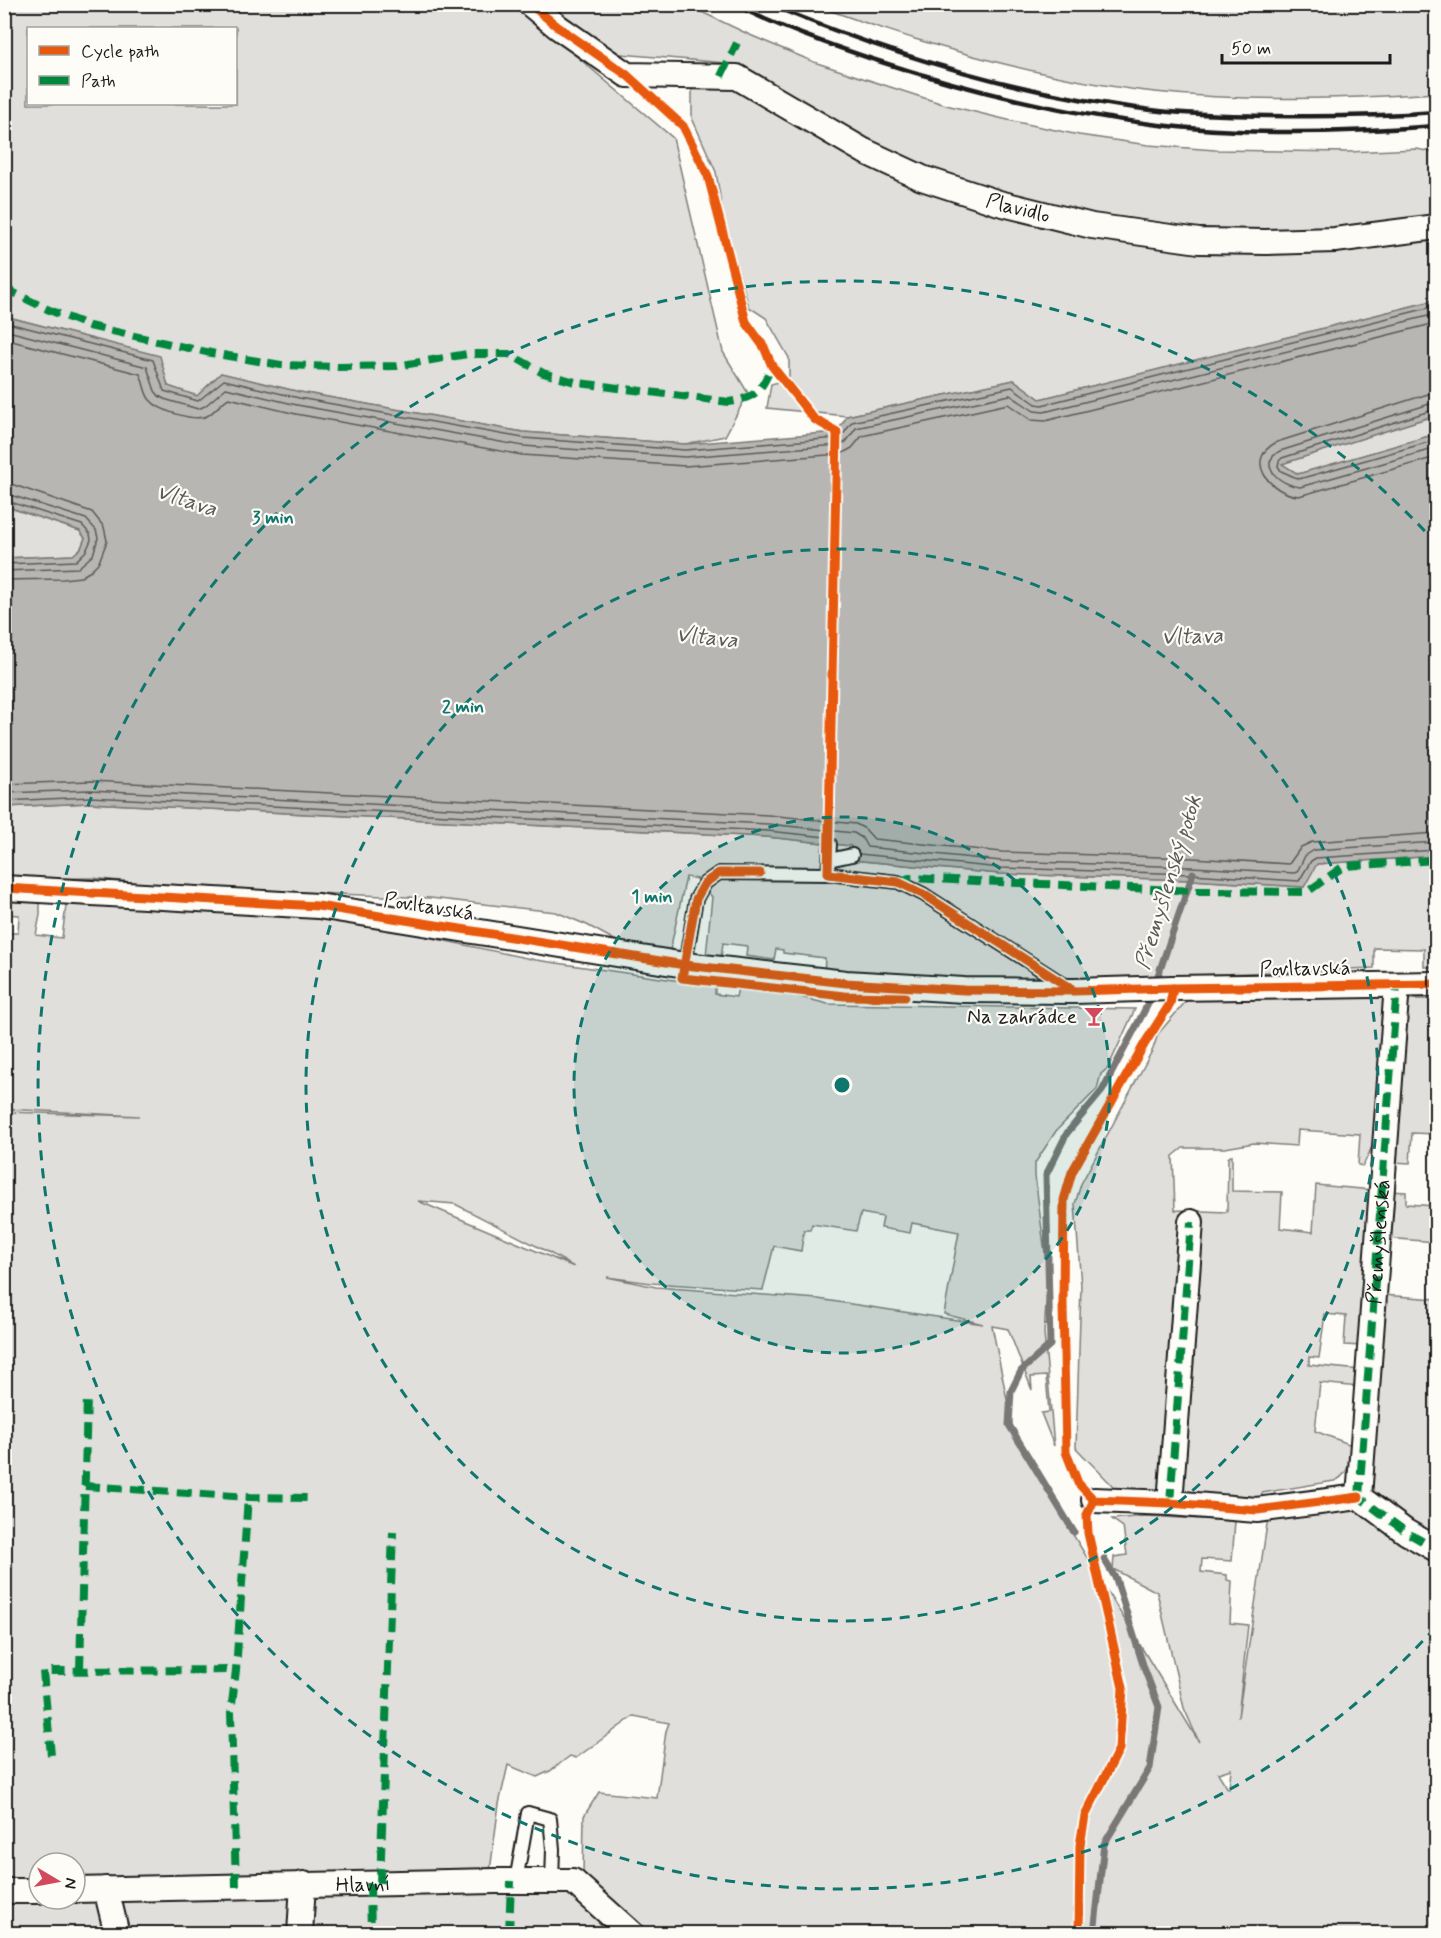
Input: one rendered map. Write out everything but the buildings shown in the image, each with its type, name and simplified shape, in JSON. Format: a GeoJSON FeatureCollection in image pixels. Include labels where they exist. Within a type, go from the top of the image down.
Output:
{"type":"FeatureCollection","features":[{"type":"Feature","properties":{"kind":"street","name":"Plavidlo"},"geometry":{"type":"LineString","coordinates":[[530,4],[558,27],[627,75],[737,76],[864,151],[922,178],[999,203],[1092,226],[1199,241],[1266,242],[1335,240],[1437,227]]}},
{"type":"Feature","properties":{"kind":"street","name":"Povltavská"},"geometry":{"type":"LineString","coordinates":[[4,888],[318,906],[685,965],[846,983],[964,990],[1074,991],[1437,984]]}},
{"type":"Feature","properties":{"kind":"street","name":"Přemyšlenská"},"geometry":{"type":"LineString","coordinates":[[1359,1497],[1397,985]]}},
{"type":"Feature","properties":{"kind":"street"},"geometry":{"type":"LineString","coordinates":[[1170,1503],[1191,1222]]}},
{"type":"Feature","properties":{"kind":"street"},"geometry":{"type":"LineString","coordinates":[[1094,1500],[1257,1510],[1359,1497],[1406,1532],[1437,1549]]}},
{"type":"Feature","properties":{"kind":"street","name":"Hlavní"},"geometry":{"type":"LineString","coordinates":[[87,1890],[573,1881],[632,1934]]}},
{"type":"Feature","properties":{"kind":"street"},"geometry":{"type":"LineString","coordinates":[[300,1934],[303,1884]]}},
{"type":"Feature","properties":{"kind":"street"},"geometry":{"type":"LineString","coordinates":[[106,1889],[117,1934]]}},
{"type":"Feature","properties":{"kind":"street"},"geometry":{"type":"LineString","coordinates":[[4,1891],[27,1891]]}},
{"type":"Feature","properties":{"kind":"lane"},"geometry":{"type":"LineString","coordinates":[[828,874],[830,844]]}},
{"type":"Feature","properties":{"kind":"lane"},"geometry":{"type":"LineString","coordinates":[[829,860],[852,855]]}},
{"type":"Feature","properties":{"kind":"lane"},"geometry":{"type":"LineString","coordinates":[[685,965],[696,898],[705,883],[719,873],[828,874],[898,882],[932,900],[1074,991]]}},
{"type":"Feature","properties":{"kind":"lane"},"geometry":{"type":"LineString","coordinates":[[516,1881],[528,1814],[550,1819],[552,1881]]}},
{"type":"Feature","properties":{"kind":"shaded area"},"geometry":{"type":"Polygon","coordinates":[[[4,5],[516,5],[673,138],[723,352],[748,393],[725,436],[685,444],[523,432],[300,392],[221,373],[197,396],[168,386],[159,356],[5,316],[4,5]]]}},
{"type":"Feature","properties":{"kind":"shaded area"},"geometry":{"type":"Polygon","coordinates":[[[542,5],[687,5],[814,62],[946,105],[1079,135],[1148,145],[1215,150],[1348,152],[1417,149],[1436,153],[1436,220],[1346,233],[1226,235],[1102,221],[963,187],[816,116],[726,63],[609,53],[542,5]]]}},
{"type":"Feature","properties":{"kind":"shaded area"},"geometry":{"type":"Polygon","coordinates":[[[816,5],[1436,5],[1436,93],[1331,98],[1260,98],[1190,95],[1125,88],[1064,78],[974,56],[853,19],[816,5]]]}},
{"type":"Feature","properties":{"kind":"shaded area"},"geometry":{"type":"Polygon","coordinates":[[[692,82],[737,84],[841,146],[1187,248],[1310,253],[1436,236],[1436,300],[1040,399],[1014,380],[847,416],[767,408],[771,384],[789,379],[789,358],[766,318],[749,307],[724,220],[716,172],[692,118],[692,82]]]}},
{"type":"Feature","properties":{"kind":"shaded area"},"geometry":{"type":"Polygon","coordinates":[[[1436,415],[1436,434],[1298,474],[1281,464],[1436,415]]]}},
{"type":"Feature","properties":{"kind":"shaded area"},"geometry":{"type":"Polygon","coordinates":[[[4,506],[80,531],[85,538],[81,548],[74,555],[5,558],[4,506]]]}},
{"type":"Feature","properties":{"kind":"shaded area"},"geometry":{"type":"Polygon","coordinates":[[[89,803],[767,837],[852,846],[852,860],[1000,874],[1192,880],[1304,887],[1316,864],[1436,856],[1436,967],[1424,967],[1424,949],[1374,948],[1374,968],[968,984],[824,974],[825,958],[783,953],[783,950],[776,949],[774,960],[746,956],[747,946],[723,943],[721,958],[706,956],[712,897],[698,879],[686,877],[669,955],[633,950],[587,925],[556,912],[430,898],[178,887],[92,878],[5,879],[4,807],[89,803]]]}},
{"type":"Feature","properties":{"kind":"shaded area"},"geometry":{"type":"Polygon","coordinates":[[[40,897],[40,915],[36,935],[62,938],[67,897],[336,918],[536,960],[715,986],[715,994],[736,997],[738,988],[792,995],[828,1004],[1135,1009],[1108,1068],[1101,1074],[1097,1089],[1056,1131],[1035,1163],[1048,1277],[1044,1333],[1054,1446],[1041,1413],[1049,1412],[1046,1376],[1031,1377],[1032,1390],[1008,1329],[992,1326],[1015,1439],[1199,1742],[1184,1708],[1157,1592],[1113,1569],[1114,1557],[1127,1555],[1123,1527],[1112,1519],[1146,1516],[1235,1521],[1232,1561],[1202,1559],[1201,1572],[1227,1575],[1227,1580],[1232,1581],[1230,1623],[1248,1625],[1238,1717],[1268,1518],[1330,1509],[1364,1510],[1436,1556],[1436,1933],[649,1933],[583,1875],[584,1816],[599,1792],[657,1798],[669,1723],[634,1716],[576,1758],[570,1756],[550,1771],[537,1777],[508,1765],[499,1804],[490,1871],[568,1888],[619,1933],[5,1933],[5,1112],[139,1116],[5,1109],[5,933],[18,933],[19,915],[5,914],[5,898],[40,897]],[[418,1201],[574,1267],[455,1204],[418,1201]],[[861,1213],[856,1231],[812,1224],[810,1230],[804,1230],[801,1251],[774,1246],[763,1290],[651,1283],[607,1277],[656,1287],[818,1299],[983,1324],[944,1314],[959,1232],[912,1223],[910,1233],[881,1228],[883,1217],[861,1213]],[[1231,1769],[1218,1773],[1228,1789],[1229,1789],[1231,1769]]]}},
{"type":"Feature","properties":{"kind":"shaded area"},"geometry":{"type":"Polygon","coordinates":[[[1265,994],[1384,994],[1377,1136],[1363,1166],[1358,1165],[1360,1134],[1298,1130],[1297,1146],[1254,1143],[1225,1148],[1183,1148],[1173,1156],[1175,1210],[1227,1212],[1228,1158],[1232,1155],[1232,1191],[1282,1192],[1280,1228],[1313,1232],[1316,1185],[1373,1190],[1362,1346],[1344,1345],[1346,1316],[1325,1314],[1319,1358],[1309,1357],[1309,1365],[1360,1370],[1359,1387],[1320,1383],[1315,1431],[1354,1446],[1350,1461],[1346,1471],[1339,1479],[1262,1493],[1261,1498],[1113,1491],[1112,1485],[1076,1448],[1081,1286],[1075,1204],[1081,1184],[1153,1049],[1158,1034],[1187,1000],[1265,994]]]}},
{"type":"Feature","properties":{"kind":"shaded area"},"geometry":{"type":"Polygon","coordinates":[[[1405,999],[1436,999],[1436,1134],[1412,1133],[1410,1163],[1392,1162],[1405,999]]]}},
{"type":"Feature","properties":{"kind":"shaded area"},"geometry":{"type":"Polygon","coordinates":[[[1390,1191],[1406,1192],[1406,1204],[1436,1206],[1436,1242],[1386,1238],[1390,1191]]]}},
{"type":"Feature","properties":{"kind":"shaded area"},"geometry":{"type":"Polygon","coordinates":[[[1382,1295],[1436,1299],[1436,1543],[1370,1499],[1382,1295]]]}},
{"type":"Feature","properties":{"kind":"water","name":"Vltava"},"geometry":{"type":"Polygon","coordinates":[[[1436,300],[1436,415],[1282,464],[1298,474],[1436,434],[1436,856],[1317,864],[1304,887],[1192,880],[1000,874],[852,860],[851,846],[767,837],[89,803],[5,807],[5,558],[73,555],[81,548],[85,538],[80,531],[5,506],[4,316],[160,356],[168,386],[197,396],[221,373],[300,392],[523,432],[685,444],[837,432],[847,416],[1014,380],[1040,399],[1436,300]]]}},
{"type":"Feature","properties":{"kind":"waterway","name":"Přemyšlenský potok"},"geometry":{"type":"LineString","coordinates":[[1074,1532],[1009,1425],[1011,1391],[1021,1371],[1050,1345],[1046,1175],[1067,1133],[1102,1091],[1149,1002],[1193,873]]}},
{"type":"Feature","properties":{"kind":"waterway","name":"Přemyšlenský potok"},"geometry":{"type":"LineString","coordinates":[[1094,1934],[1104,1844],[1150,1768],[1159,1707],[1116,1579],[1104,1559]]}},
{"type":"Feature","properties":{"kind":"ferry route"},"geometry":{"type":"LineString","coordinates":[[830,839],[837,432]]}},
{"type":"Feature","properties":{"kind":"railway"},"geometry":{"type":"LineString","coordinates":[[733,4],[802,34],[906,70],[975,90],[1080,113],[1186,128],[1257,132],[1330,132],[1436,126]]}},
{"type":"Feature","properties":{"kind":"railway"},"geometry":{"type":"LineString","coordinates":[[768,4],[908,56],[1004,83],[1102,103],[1166,112],[1225,115],[1332,116],[1436,112]]}},
{"type":"Feature","properties":{"kind":"marked path"},"geometry":{"type":"LineString","coordinates":[[721,76],[737,43]]}},
{"type":"Feature","properties":{"kind":"marked path"},"geometry":{"type":"LineString","coordinates":[[4,288],[89,326],[211,353],[281,365],[397,366],[467,354],[509,354],[543,373],[579,383],[729,402],[746,398],[757,392],[772,366]]}},
{"type":"Feature","properties":{"kind":"marked path"},"geometry":{"type":"LineString","coordinates":[[898,882],[909,878],[1198,891],[1307,892],[1344,866],[1436,860]]}},
{"type":"Feature","properties":{"kind":"marked path"},"geometry":{"type":"LineString","coordinates":[[1359,1497],[1397,985]]}},
{"type":"Feature","properties":{"kind":"marked path"},"geometry":{"type":"LineString","coordinates":[[1170,1503],[1191,1222]]}},
{"type":"Feature","properties":{"kind":"marked path"},"geometry":{"type":"LineString","coordinates":[[80,1670],[87,1397]]}},
{"type":"Feature","properties":{"kind":"marked path"},"geometry":{"type":"LineString","coordinates":[[85,1486],[248,1497],[310,1498]]}},
{"type":"Feature","properties":{"kind":"marked path"},"geometry":{"type":"LineString","coordinates":[[236,1887],[231,1712],[248,1497]]}},
{"type":"Feature","properties":{"kind":"marked path"},"geometry":{"type":"LineString","coordinates":[[1353,1498],[1359,1497],[1406,1532],[1436,1549]]}},
{"type":"Feature","properties":{"kind":"marked path"},"geometry":{"type":"LineString","coordinates":[[380,1883],[393,1532]]}},
{"type":"Feature","properties":{"kind":"marked path"},"geometry":{"type":"LineString","coordinates":[[51,1755],[43,1671],[236,1670]]}},
{"type":"Feature","properties":{"kind":"marked path"},"geometry":{"type":"LineString","coordinates":[[509,1934],[511,1881]]}},
{"type":"Feature","properties":{"kind":"marked path"},"geometry":{"type":"LineString","coordinates":[[370,1883],[371,1934]]}},
{"type":"Feature","properties":{"kind":"cycle path"},"geometry":{"type":"LineString","coordinates":[[530,4],[558,27],[627,75],[683,126],[708,176],[746,322],[764,347],[772,366],[814,419],[837,432],[828,874],[898,882],[923,894],[1073,990]]}},
{"type":"Feature","properties":{"kind":"cycle path"},"geometry":{"type":"LineString","coordinates":[[760,873],[719,873],[705,883],[696,899],[682,978],[844,996],[905,997]]}},
{"type":"Feature","properties":{"kind":"cycle path"},"geometry":{"type":"LineString","coordinates":[[4,888],[318,906],[685,965],[846,983],[964,990],[1074,991],[1436,984]]}},
{"type":"Feature","properties":{"kind":"cycle path"},"geometry":{"type":"LineString","coordinates":[[1173,988],[1170,1004],[1145,1043],[1072,1172],[1064,1200],[1063,1303],[1066,1452],[1078,1483],[1094,1500],[1257,1510],[1359,1497]]}},
{"type":"Feature","properties":{"kind":"cycle path"},"geometry":{"type":"LineString","coordinates":[[1079,1934],[1080,1845],[1085,1816],[1119,1749],[1123,1688],[1088,1533],[1087,1515],[1094,1500]]}},
{"type":"Feature","properties":{"kind":"place","name":"Na zahrádce"},"geometry":{"type":"Point","coordinates":[1094,1016]}}]}
